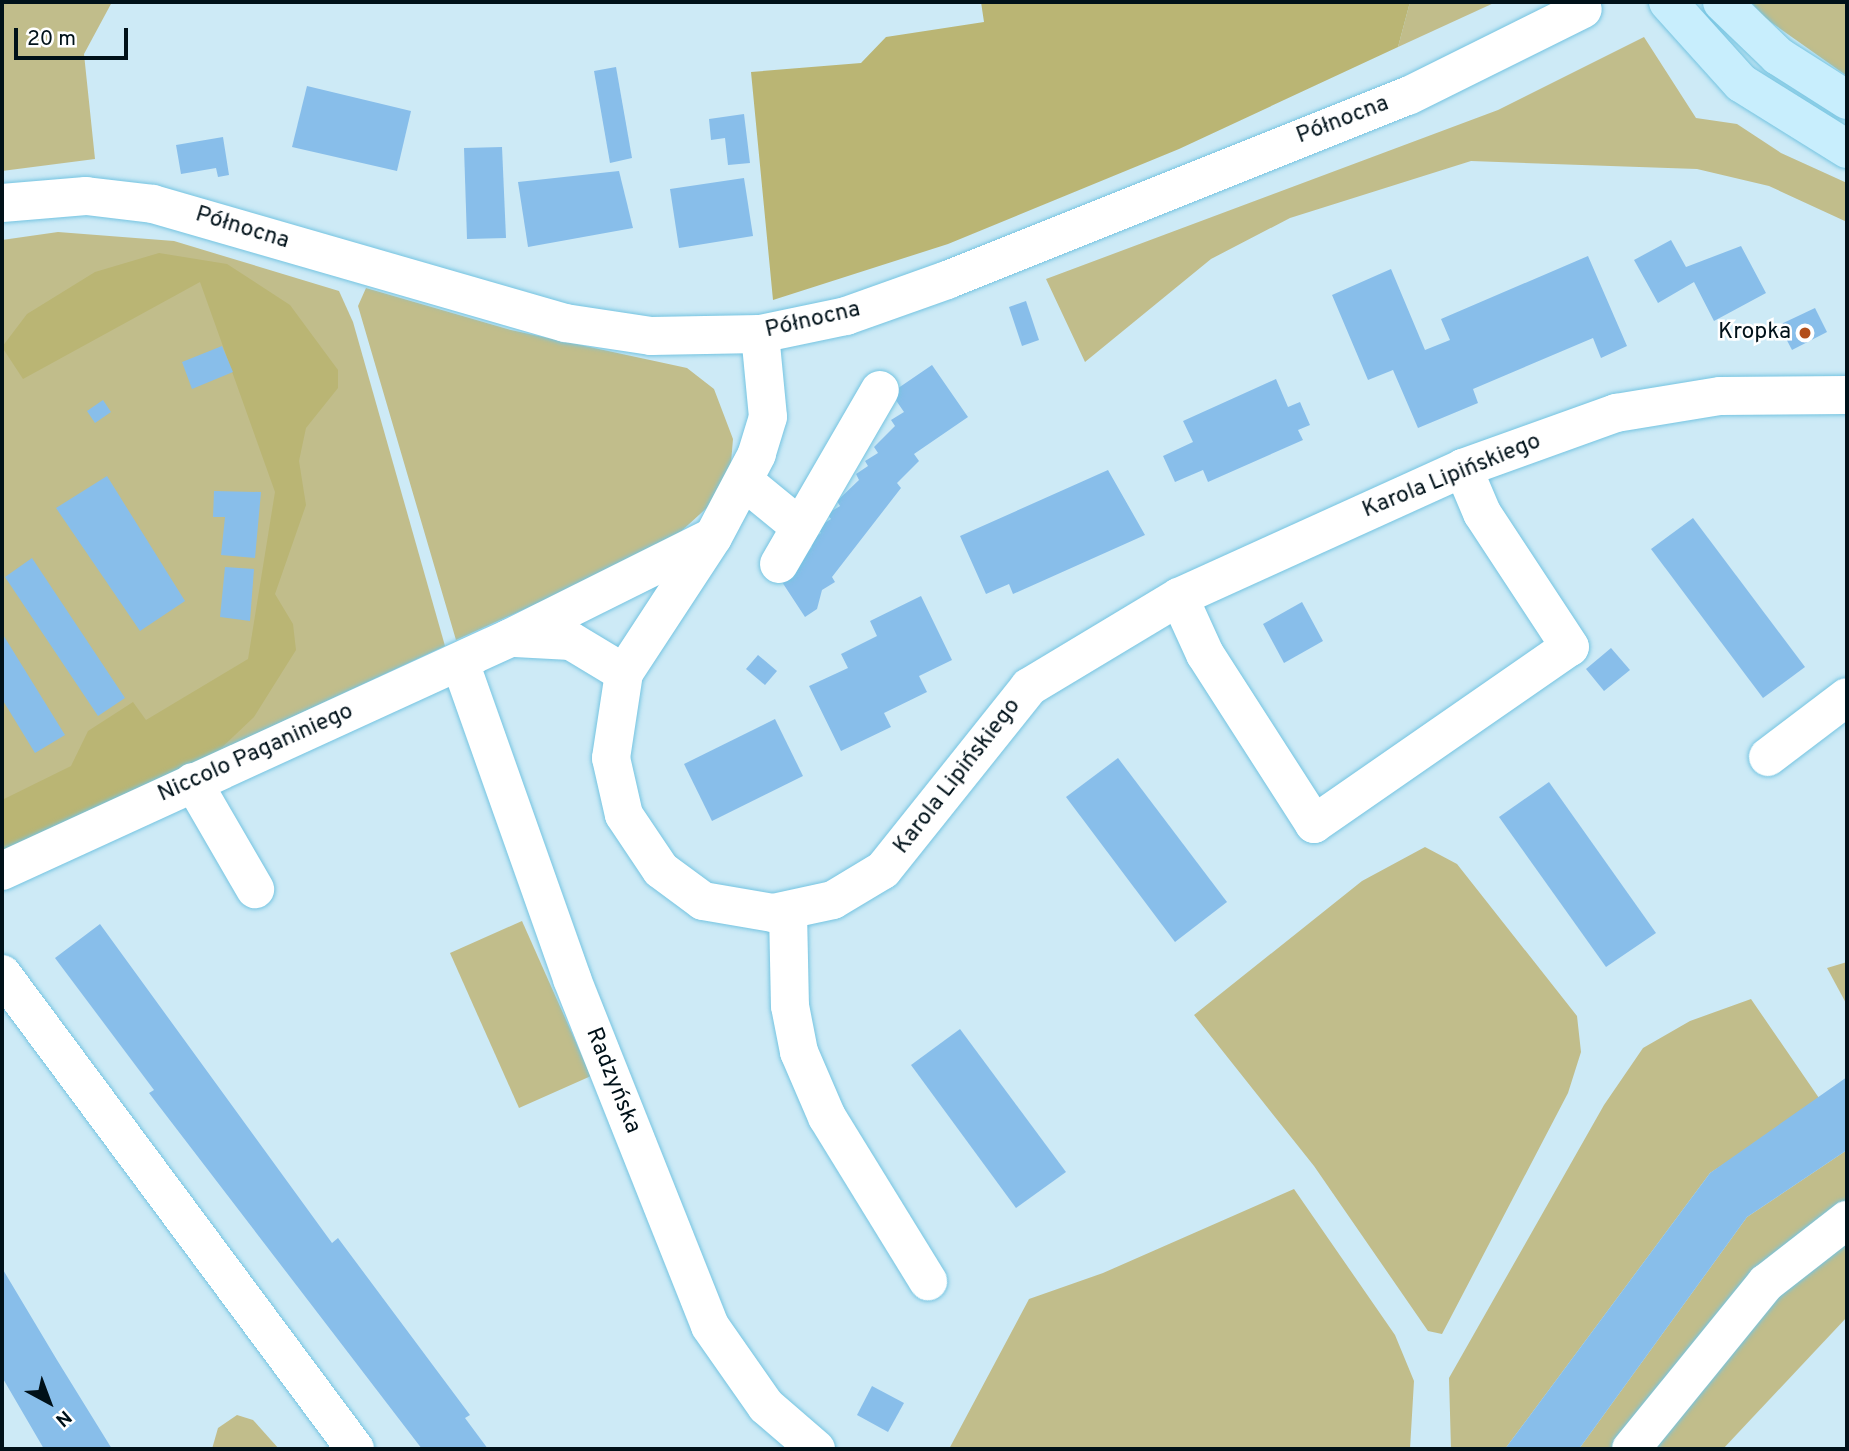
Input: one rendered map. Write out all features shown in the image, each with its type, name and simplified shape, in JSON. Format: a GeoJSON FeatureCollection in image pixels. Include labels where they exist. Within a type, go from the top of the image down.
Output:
{"type":"FeatureCollection","features":[{"type":"Feature","properties":{"kind":"main road"},"geometry":{"type":"LineString","coordinates":[[1668,2],[1741,83],[1847,149]]}},
{"type":"Feature","properties":{"kind":"main road"},"geometry":{"type":"LineString","coordinates":[[1722,2],[1778,56],[1847,100]]}},
{"type":"Feature","properties":{"kind":"street","name":"Północna"},"geometry":{"type":"LineString","coordinates":[[2,203],[86,196],[153,204],[565,323],[650,336],[760,334],[846,316],[947,280],[1408,96],[1583,9]]}},
{"type":"Feature","properties":{"kind":"street","name":"Karola Lipińskiego"},"geometry":{"type":"LineString","coordinates":[[760,334],[768,417],[745,482],[713,537],[624,673],[611,758],[615,791],[641,845],[661,870],[703,901],[736,910],[788,912],[833,901],[883,870],[1029,687],[1179,597],[1463,468],[1616,413],[1664,403],[1766,393],[1847,395]]}},
{"type":"Feature","properties":{"kind":"street"},"geometry":{"type":"LineString","coordinates":[[779,564],[880,390]]}},
{"type":"Feature","properties":{"kind":"street"},"geometry":{"type":"LineString","coordinates":[[1179,597],[1205,654],[1314,824],[1570,647],[1482,513],[1463,468]]}},
{"type":"Feature","properties":{"kind":"street"},"geometry":{"type":"LineString","coordinates":[[745,482],[800,527]]}},
{"type":"Feature","properties":{"kind":"street","name":"Niccolo Paganiniego"},"geometry":{"type":"LineString","coordinates":[[2,871],[510,638],[713,537]]}},
{"type":"Feature","properties":{"kind":"street","name":"Niccolo Paganiniego"},"geometry":{"type":"LineString","coordinates":[[510,638],[571,641],[624,673]]}},
{"type":"Feature","properties":{"kind":"street","name":"Radzyńska"},"geometry":{"type":"LineString","coordinates":[[466,679],[572,979],[710,1326],[766,1406],[816,1449]]}},
{"type":"Feature","properties":{"kind":"street"},"geometry":{"type":"LineString","coordinates":[[1768,757],[1847,696]]}},
{"type":"Feature","properties":{"kind":"street"},"geometry":{"type":"LineString","coordinates":[[193,782],[255,889]]}},
{"type":"Feature","properties":{"kind":"street"},"geometry":{"type":"LineString","coordinates":[[788,912],[790,1006],[799,1052],[827,1117],[928,1281]]}},
{"type":"Feature","properties":{"kind":"street"},"geometry":{"type":"LineString","coordinates":[[2,974],[355,1449]]}},
{"type":"Feature","properties":{"kind":"street"},"geometry":{"type":"LineString","coordinates":[[1630,1449],[1766,1283],[1847,1220]]}},
{"type":"Feature","properties":{"kind":"shaded area"},"geometry":{"type":"Polygon","coordinates":[[[2,2],[112,2],[84,54],[95,159],[2,171],[2,2]]]}},
{"type":"Feature","properties":{"kind":"shaded area"},"geometry":{"type":"Polygon","coordinates":[[[981,2],[1410,2],[1398,47],[1179,149],[948,244],[773,300],[751,72],[861,63],[886,37],[984,22],[981,2]]]}},
{"type":"Feature","properties":{"kind":"shaded area"},"geometry":{"type":"Polygon","coordinates":[[[1410,2],[1496,2],[1398,47],[1410,2]]]}},
{"type":"Feature","properties":{"kind":"shaded area"},"geometry":{"type":"Polygon","coordinates":[[[1751,2],[1847,2],[1847,76],[1765,18],[1751,2]]]}},
{"type":"Feature","properties":{"kind":"shaded area"},"geometry":{"type":"Polygon","coordinates":[[[1644,37],[1696,118],[1737,124],[1781,153],[1847,183],[1847,222],[1769,186],[1697,169],[1471,161],[1290,218],[1211,259],[1085,362],[1046,279],[1498,110],[1644,37]]]}},
{"type":"Feature","properties":{"kind":"shaded area"},"geometry":{"type":"Polygon","coordinates":[[[58,232],[174,241],[339,291],[353,322],[445,646],[2,852],[2,240],[58,232]]]}},
{"type":"Feature","properties":{"kind":"shaded area"},"geometry":{"type":"Polygon","coordinates":[[[159,253],[227,264],[290,305],[338,370],[338,388],[306,428],[299,461],[306,505],[275,594],[293,624],[296,650],[254,717],[216,753],[2,852],[2,800],[71,766],[88,731],[133,702],[146,720],[248,659],[275,492],[200,282],[23,379],[2,347],[27,314],[95,272],[159,253]]]}},
{"type":"Feature","properties":{"kind":"shaded area"},"geometry":{"type":"Polygon","coordinates":[[[366,288],[511,330],[687,368],[714,389],[733,439],[731,463],[710,505],[666,545],[456,640],[358,306],[366,288]]]}},
{"type":"Feature","properties":{"kind":"shaded area"},"geometry":{"type":"Polygon","coordinates":[[[1425,847],[1457,864],[1577,1016],[1581,1052],[1568,1093],[1442,1334],[1428,1331],[1314,1166],[1194,1015],[1362,881],[1425,847]]]}},
{"type":"Feature","properties":{"kind":"shaded area"},"geometry":{"type":"Polygon","coordinates":[[[522,921],[591,1076],[519,1108],[450,953],[522,921]]]}},
{"type":"Feature","properties":{"kind":"shaded area"},"geometry":{"type":"Polygon","coordinates":[[[1847,962],[1847,1005],[1827,968],[1847,962]]]}},
{"type":"Feature","properties":{"kind":"shaded area"},"geometry":{"type":"Polygon","coordinates":[[[1751,999],[1821,1101],[1710,1173],[1505,1449],[1451,1449],[1449,1378],[1604,1105],[1643,1048],[1690,1021],[1751,999]]]}},
{"type":"Feature","properties":{"kind":"shaded area"},"geometry":{"type":"Polygon","coordinates":[[[1847,1150],[1847,1317],[1723,1449],[1579,1449],[1747,1217],[1847,1150]]]}},
{"type":"Feature","properties":{"kind":"shaded area"},"geometry":{"type":"Polygon","coordinates":[[[1294,1189],[1395,1335],[1414,1381],[1410,1449],[949,1449],[1029,1299],[1103,1273],[1294,1189]]]}},
{"type":"Feature","properties":{"kind":"shaded area"},"geometry":{"type":"Polygon","coordinates":[[[237,1415],[253,1420],[279,1449],[212,1449],[218,1428],[237,1415]]]}},
{"type":"Feature","properties":{"kind":"building"},"geometry":{"type":"Polygon","coordinates":[[[616,67],[632,158],[610,163],[594,71],[616,67]]]}},
{"type":"Feature","properties":{"kind":"building"},"geometry":{"type":"Polygon","coordinates":[[[307,86],[411,111],[397,171],[292,147],[307,86]]]}},
{"type":"Feature","properties":{"kind":"building"},"geometry":{"type":"Polygon","coordinates":[[[744,114],[750,163],[728,165],[725,138],[711,140],[709,119],[744,114]]]}},
{"type":"Feature","properties":{"kind":"building"},"geometry":{"type":"Polygon","coordinates":[[[223,137],[229,175],[218,177],[216,168],[181,174],[176,145],[223,137]]]}},
{"type":"Feature","properties":{"kind":"building"},"geometry":{"type":"Polygon","coordinates":[[[502,147],[506,238],[467,239],[464,148],[502,147]]]}},
{"type":"Feature","properties":{"kind":"building"},"geometry":{"type":"Polygon","coordinates":[[[619,171],[633,228],[528,247],[518,182],[619,171]]]}},
{"type":"Feature","properties":{"kind":"building"},"geometry":{"type":"Polygon","coordinates":[[[744,178],[753,236],[679,248],[670,189],[744,178]]]}},
{"type":"Feature","properties":{"kind":"building"},"geometry":{"type":"Polygon","coordinates":[[[1671,240],[1686,267],[1741,246],[1766,293],[1714,321],[1694,282],[1658,303],[1634,260],[1671,240]]]}},
{"type":"Feature","properties":{"kind":"building"},"geometry":{"type":"Polygon","coordinates":[[[1588,256],[1627,346],[1601,358],[1593,338],[1473,389],[1478,403],[1418,428],[1393,370],[1368,380],[1332,295],[1391,269],[1425,350],[1450,340],[1441,319],[1588,256]]]}},
{"type":"Feature","properties":{"kind":"building"},"geometry":{"type":"Polygon","coordinates":[[[1026,301],[1039,340],[1022,346],[1009,307],[1026,301]]]}},
{"type":"Feature","properties":{"kind":"building"},"geometry":{"type":"Polygon","coordinates":[[[1815,308],[1827,332],[1792,350],[1779,325],[1815,308]]]}},
{"type":"Feature","properties":{"kind":"building"},"geometry":{"type":"Polygon","coordinates":[[[222,346],[233,372],[192,389],[182,362],[222,346]]]}},
{"type":"Feature","properties":{"kind":"building"},"geometry":{"type":"Polygon","coordinates":[[[932,365],[968,417],[914,454],[919,461],[897,483],[901,488],[832,577],[835,582],[822,590],[817,609],[805,617],[782,582],[812,547],[809,541],[821,533],[818,527],[831,519],[827,514],[840,506],[837,501],[859,480],[856,474],[868,466],[865,461],[878,453],[874,447],[895,426],[891,420],[904,412],[891,393],[932,365]]]}},
{"type":"Feature","properties":{"kind":"building"},"geometry":{"type":"Polygon","coordinates":[[[1276,379],[1288,407],[1300,402],[1310,425],[1298,430],[1303,440],[1208,482],[1203,470],[1175,482],[1163,456],[1193,442],[1183,421],[1276,379]]]}},
{"type":"Feature","properties":{"kind":"building"},"geometry":{"type":"Polygon","coordinates":[[[103,400],[111,412],[95,423],[87,411],[103,400]]]}},
{"type":"Feature","properties":{"kind":"building"},"geometry":{"type":"Polygon","coordinates":[[[1108,470],[1145,535],[1013,594],[1009,584],[986,594],[960,536],[1108,470]]]}},
{"type":"Feature","properties":{"kind":"building"},"geometry":{"type":"Polygon","coordinates":[[[107,476],[185,601],[140,631],[56,508],[107,476]]]}},
{"type":"Feature","properties":{"kind":"building"},"geometry":{"type":"Polygon","coordinates":[[[214,491],[261,492],[255,558],[221,555],[225,517],[213,517],[214,491]]]}},
{"type":"Feature","properties":{"kind":"building"},"geometry":{"type":"Polygon","coordinates":[[[1693,518],[1805,667],[1763,698],[1651,549],[1693,518]]]}},
{"type":"Feature","properties":{"kind":"building"},"geometry":{"type":"Polygon","coordinates":[[[32,558],[125,698],[98,716],[5,577],[32,558]]]}},
{"type":"Feature","properties":{"kind":"building"},"geometry":{"type":"Polygon","coordinates":[[[225,567],[254,569],[250,621],[220,617],[225,567]]]}},
{"type":"Feature","properties":{"kind":"building"},"geometry":{"type":"Polygon","coordinates":[[[921,596],[952,660],[919,676],[927,692],[884,713],[891,727],[841,751],[809,686],[848,668],[841,654],[877,636],[870,621],[921,596]]]}},
{"type":"Feature","properties":{"kind":"building"},"geometry":{"type":"Polygon","coordinates":[[[1302,602],[1323,641],[1284,663],[1263,624],[1302,602]]]}},
{"type":"Feature","properties":{"kind":"building"},"geometry":{"type":"Polygon","coordinates":[[[2,633],[65,735],[35,753],[2,699],[2,633]]]}},
{"type":"Feature","properties":{"kind":"building"},"geometry":{"type":"Polygon","coordinates":[[[1611,648],[1630,670],[1604,691],[1586,669],[1611,648]]]}},
{"type":"Feature","properties":{"kind":"building"},"geometry":{"type":"Polygon","coordinates":[[[758,655],[777,671],[765,685],[746,669],[758,655]]]}},
{"type":"Feature","properties":{"kind":"building"},"geometry":{"type":"Polygon","coordinates":[[[775,719],[803,776],[712,821],[684,764],[775,719]]]}},
{"type":"Feature","properties":{"kind":"building"},"geometry":{"type":"Polygon","coordinates":[[[1118,758],[1227,902],[1175,942],[1066,797],[1118,758]]]}},
{"type":"Feature","properties":{"kind":"building"},"geometry":{"type":"Polygon","coordinates":[[[1549,782],[1656,933],[1606,967],[1499,817],[1549,782]]]}},
{"type":"Feature","properties":{"kind":"building"},"geometry":{"type":"Polygon","coordinates":[[[100,924],[332,1243],[338,1238],[470,1415],[465,1418],[488,1449],[422,1449],[149,1093],[154,1090],[55,958],[100,924]]]}},
{"type":"Feature","properties":{"kind":"building"},"geometry":{"type":"Polygon","coordinates":[[[960,1029],[1066,1172],[1016,1208],[911,1065],[960,1029]]]}},
{"type":"Feature","properties":{"kind":"building"},"geometry":{"type":"Polygon","coordinates":[[[1847,1077],[1847,1150],[1747,1217],[1579,1449],[1505,1449],[1710,1173],[1847,1077]]]}},
{"type":"Feature","properties":{"kind":"building"},"geometry":{"type":"Polygon","coordinates":[[[2,1268],[112,1449],[44,1449],[2,1377],[2,1268]]]}},
{"type":"Feature","properties":{"kind":"building"},"geometry":{"type":"Polygon","coordinates":[[[872,1386],[904,1403],[888,1432],[857,1415],[872,1386]]]}},
{"type":"Feature","properties":{"kind":"place","name":"Kropka"},"geometry":{"type":"Point","coordinates":[1805,333]}}]}
